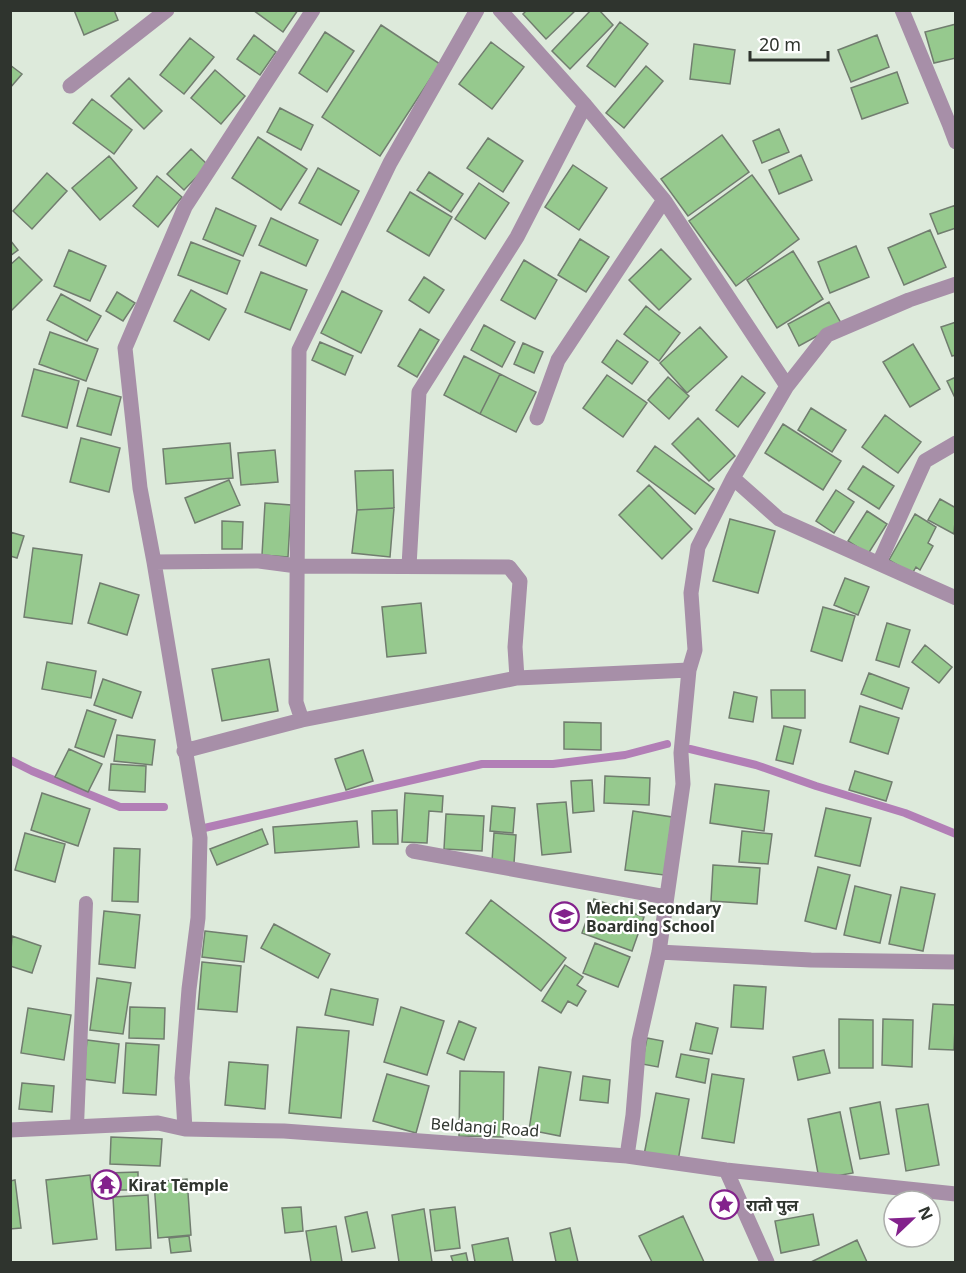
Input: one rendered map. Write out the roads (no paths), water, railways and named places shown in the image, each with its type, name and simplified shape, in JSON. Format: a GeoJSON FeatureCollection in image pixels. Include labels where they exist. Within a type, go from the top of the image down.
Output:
{"type":"FeatureCollection","features":[{"type":"Feature","properties":{"kind":"street"},"geometry":{"type":"LineString","coordinates":[[70,86],[167,10]]}},
{"type":"Feature","properties":{"kind":"street"},"geometry":{"type":"LineString","coordinates":[[185,1129],[182,1078],[189,989],[198,918],[200,838],[140,488],[125,348],[185,207],[313,10]]}},
{"type":"Feature","properties":{"kind":"street"},"geometry":{"type":"LineString","coordinates":[[302,720],[296,702],[299,350],[390,163],[477,10]]}},
{"type":"Feature","properties":{"kind":"street"},"geometry":{"type":"LineString","coordinates":[[500,10],[585,105],[664,200],[787,386]]}},
{"type":"Feature","properties":{"kind":"street"},"geometry":{"type":"LineString","coordinates":[[902,10],[953,125],[956,142]]}},
{"type":"Feature","properties":{"kind":"street"},"geometry":{"type":"LineString","coordinates":[[409,566],[419,392],[517,237],[585,105]]}},
{"type":"Feature","properties":{"kind":"street"},"geometry":{"type":"LineString","coordinates":[[537,418],[558,360],[664,200]]}},
{"type":"Feature","properties":{"kind":"street"},"geometry":{"type":"LineString","coordinates":[[627,1156],[639,1041],[659,952],[683,784],[681,753],[689,670],[695,650],[691,593],[698,547],[733,478],[787,386],[826,335],[909,300],[956,284]]}},
{"type":"Feature","properties":{"kind":"street"},"geometry":{"type":"LineString","coordinates":[[879,563],[925,461],[956,443]]}},
{"type":"Feature","properties":{"kind":"street"},"geometry":{"type":"LineString","coordinates":[[733,478],[778,519],[956,598]]}},
{"type":"Feature","properties":{"kind":"street"},"geometry":{"type":"LineString","coordinates":[[154,562],[259,561],[297,566],[509,567],[520,581],[515,647],[517,678]]}},
{"type":"Feature","properties":{"kind":"street"},"geometry":{"type":"LineString","coordinates":[[184,751],[302,720],[517,678],[689,670]]}},
{"type":"Feature","properties":{"kind":"street"},"geometry":{"type":"LineString","coordinates":[[413,851],[666,897]]}},
{"type":"Feature","properties":{"kind":"street"},"geometry":{"type":"LineString","coordinates":[[659,952],[811,960],[956,962]]}},
{"type":"Feature","properties":{"kind":"street","name":"Beldangi Road"},"geometry":{"type":"LineString","coordinates":[[10,1130],[158,1123],[185,1129],[284,1131],[627,1156],[726,1170],[956,1194]]}},
{"type":"Feature","properties":{"kind":"street"},"geometry":{"type":"LineString","coordinates":[[726,1170],[766,1263]]}},
{"type":"Feature","properties":{"kind":"lane"},"geometry":{"type":"LineString","coordinates":[[77,1126],[86,903]]}},
{"type":"Feature","properties":{"kind":"waterway"},"geometry":{"type":"LineString","coordinates":[[200,829],[482,764],[553,764],[625,755],[667,744]]}},
{"type":"Feature","properties":{"kind":"waterway"},"geometry":{"type":"LineString","coordinates":[[690,749],[756,765],[905,813],[956,834]]}},
{"type":"Feature","properties":{"kind":"waterway"},"geometry":{"type":"LineString","coordinates":[[10,760],[120,807],[164,807]]}},
{"type":"Feature","properties":{"kind":"place","name":"Mechi Secondary Boarding School"},"geometry":{"type":"Point","coordinates":[565,917]}},
{"type":"Feature","properties":{"kind":"place","name":"Kirat Temple"},"geometry":{"type":"Point","coordinates":[107,1185]}},
{"type":"Feature","properties":{"kind":"place","name":"रातो पुल"},"geometry":{"type":"Point","coordinates":[725,1205]}}]}
